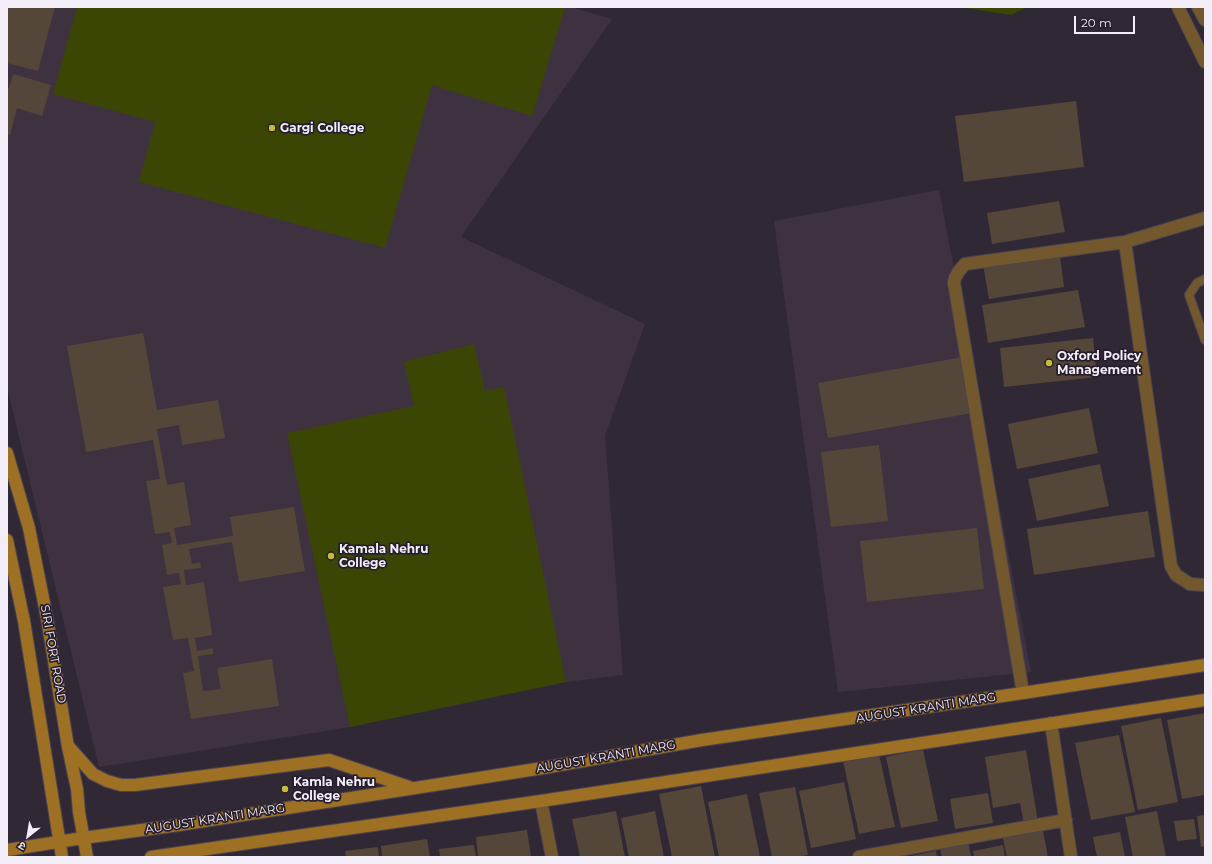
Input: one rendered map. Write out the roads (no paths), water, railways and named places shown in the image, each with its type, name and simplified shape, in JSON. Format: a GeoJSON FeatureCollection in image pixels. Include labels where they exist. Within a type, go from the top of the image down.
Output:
{"type":"FeatureCollection","features":[{"type":"Feature","properties":{"kind":"main road","name":"SIRI FORT ROAD"},"geometry":{"type":"LineString","coordinates":[[7,453],[29,528],[47,618],[68,746],[77,789],[87,857]]}},
{"type":"Feature","properties":{"kind":"main road","name":"SIRI FORT ROAD"},"geometry":{"type":"LineString","coordinates":[[7,540],[24,621],[62,857]]}},
{"type":"Feature","properties":{"kind":"main road","name":"AUGUST KRANTI MARG"},"geometry":{"type":"LineString","coordinates":[[7,850],[179,825],[543,768],[702,740],[1205,665]]}},
{"type":"Feature","properties":{"kind":"main road"},"geometry":{"type":"LineString","coordinates":[[151,857],[541,801],[1205,700]]}},
{"type":"Feature","properties":{"kind":"main road"},"geometry":{"type":"LineString","coordinates":[[68,746],[93,774],[107,781],[121,785],[135,785],[328,760],[414,788]]}},
{"type":"Feature","properties":{"kind":"street"},"geometry":{"type":"LineString","coordinates":[[1178,7],[1205,62]]}},
{"type":"Feature","properties":{"kind":"street"},"geometry":{"type":"LineString","coordinates":[[1198,7],[1205,20]]}},
{"type":"Feature","properties":{"kind":"street"},"geometry":{"type":"LineString","coordinates":[[1023,693],[954,278],[964,264],[1125,242],[1205,218]]}},
{"type":"Feature","properties":{"kind":"street"},"geometry":{"type":"LineString","coordinates":[[1125,242],[1171,566],[1176,575],[1190,584],[1205,585]]}},
{"type":"Feature","properties":{"kind":"street"},"geometry":{"type":"LineString","coordinates":[[1051,723],[1071,857]]}},
{"type":"Feature","properties":{"kind":"street"},"geometry":{"type":"LineString","coordinates":[[541,801],[552,857]]}},
{"type":"Feature","properties":{"kind":"street"},"geometry":{"type":"LineString","coordinates":[[859,857],[1066,820]]}},
{"type":"Feature","properties":{"kind":"lane"},"geometry":{"type":"LineString","coordinates":[[1205,279],[1197,283],[1189,295],[1205,340]]}},
{"type":"Feature","properties":{"kind":"place","name":"Gargi College"},"geometry":{"type":"Point","coordinates":[272,128]}},
{"type":"Feature","properties":{"kind":"place","name":"Oxford Policy Management"},"geometry":{"type":"Point","coordinates":[1049,363]}},
{"type":"Feature","properties":{"kind":"place","name":"Kamala Nehru College"},"geometry":{"type":"Point","coordinates":[331,556]}},
{"type":"Feature","properties":{"kind":"place","name":"Kamla Nehru College"},"geometry":{"type":"Point","coordinates":[285,789]}}]}
